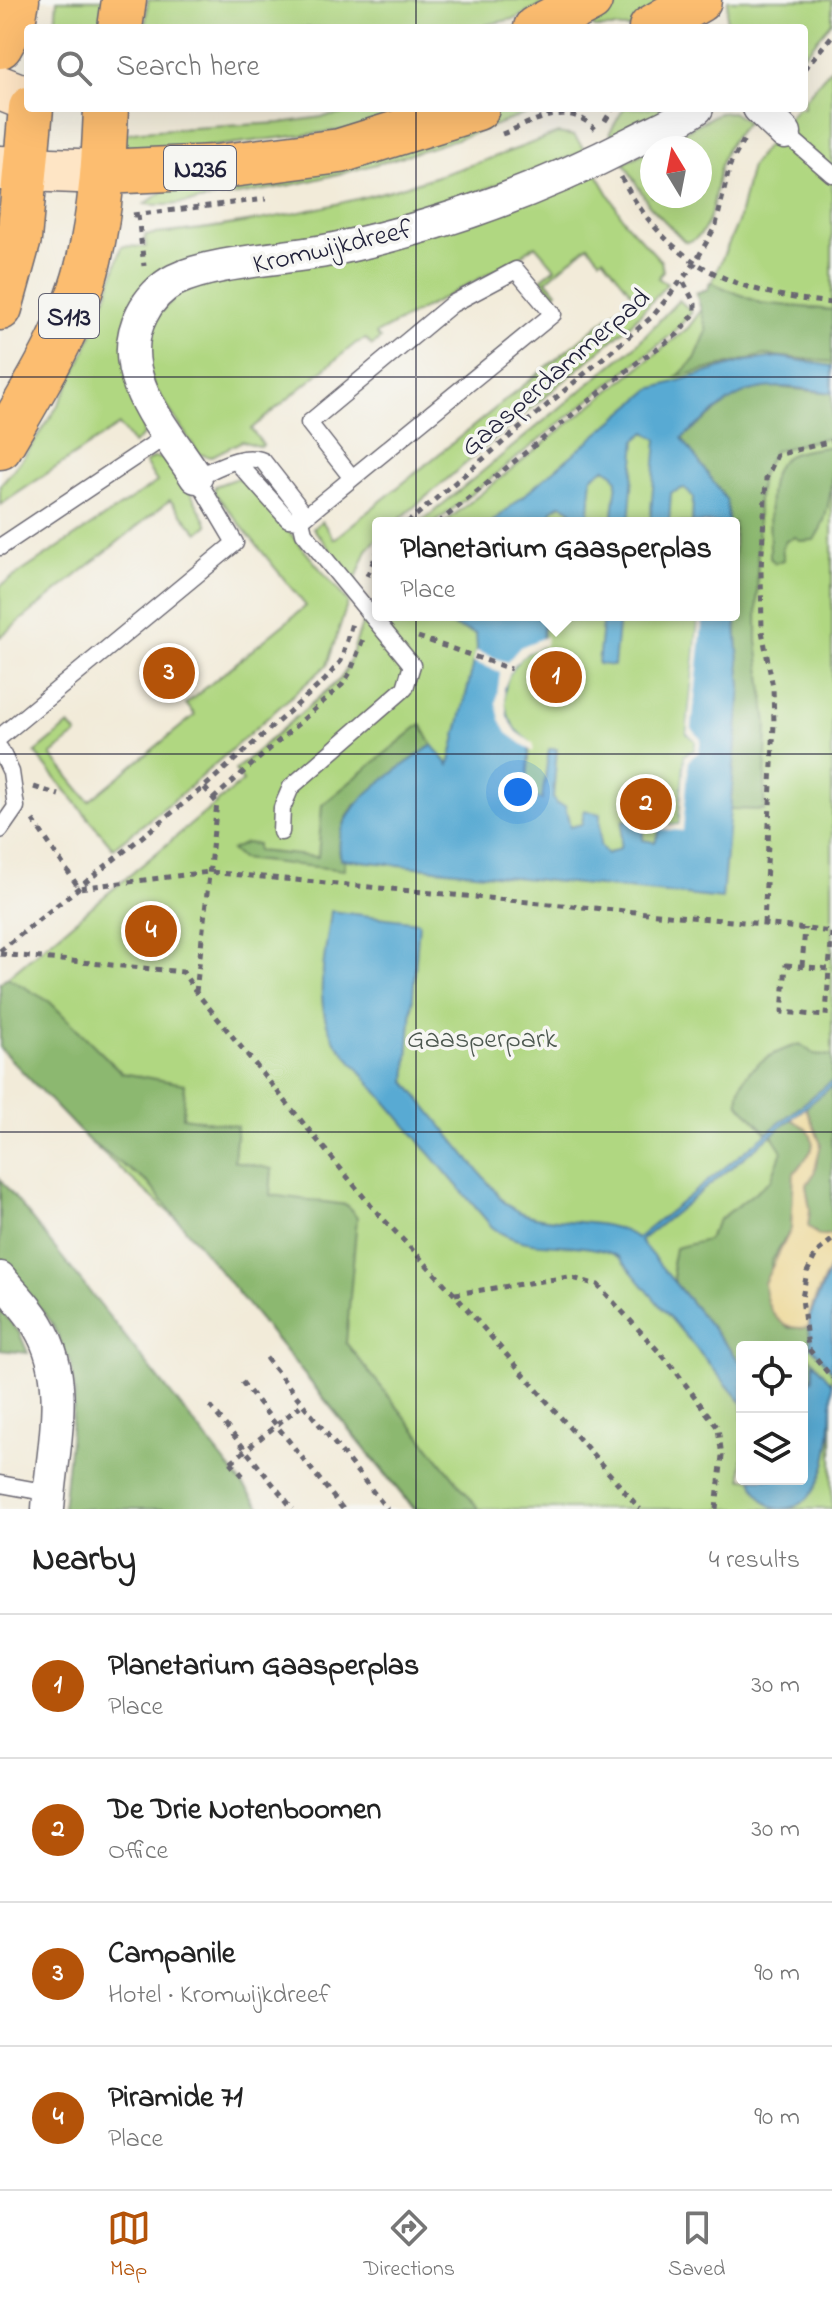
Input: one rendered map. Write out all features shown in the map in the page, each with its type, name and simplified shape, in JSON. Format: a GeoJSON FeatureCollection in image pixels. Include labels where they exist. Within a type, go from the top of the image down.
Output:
{"type":"FeatureCollection","features":[{"type":"Feature","properties":{"kind":"main road"},"geometry":{"type":"LineString","coordinates":[[0,46],[13,23],[17,0]]}},
{"type":"Feature","properties":{"kind":"main road"},"geometry":{"type":"LineString","coordinates":[[36,24],[38,0]]}},
{"type":"Feature","properties":{"kind":"main road"},"geometry":{"type":"LineString","coordinates":[[544,24],[590,0]]}},
{"type":"Feature","properties":{"kind":"main road"},"geometry":{"type":"LineString","coordinates":[[660,24],[696,8]]}},
{"type":"Feature","properties":{"kind":"main road"},"geometry":{"type":"LineString","coordinates":[[0,88],[24,97]]}},
{"type":"Feature","properties":{"kind":"main road"},"geometry":{"type":"LineString","coordinates":[[30,112],[13,168],[103,172]]}},
{"type":"Feature","properties":{"kind":"main road","name":"S113"},"geometry":{"type":"LineString","coordinates":[[0,447],[50,360],[89,261],[117,216],[103,172],[106,112]]}},
{"type":"Feature","properties":{"kind":"main road","name":"N236"},"geometry":{"type":"LineString","coordinates":[[103,172],[174,171],[340,151],[487,122]]}},
{"type":"Feature","properties":{"kind":"main road","name":"S113"},"geometry":{"type":"LineString","coordinates":[[0,308],[19,239],[13,168]]}},
{"type":"Feature","properties":{"kind":"street","name":"Kromwijkdreef"},"geometry":{"type":"LineString","coordinates":[[148,303],[164,287],[186,276],[333,249],[513,195],[609,155],[690,112]]}},
{"type":"Feature","properties":{"kind":"street"},"geometry":{"type":"LineString","coordinates":[[148,303],[134,335],[133,368],[147,401],[196,477]]}},
{"type":"Feature","properties":{"kind":"street"},"geometry":{"type":"LineString","coordinates":[[0,1278],[39,1326],[55,1363],[59,1394],[48,1501]]}},
{"type":"Feature","properties":{"kind":"lane"},"geometry":{"type":"LineString","coordinates":[[770,119],[832,174]]}},
{"type":"Feature","properties":{"kind":"lane"},"geometry":{"type":"LineString","coordinates":[[304,518],[553,314],[516,270],[452,304],[309,423],[352,478]]}},
{"type":"Feature","properties":{"kind":"lane"},"geometry":{"type":"LineString","coordinates":[[0,547],[169,434]]}},
{"type":"Feature","properties":{"kind":"lane"},"geometry":{"type":"LineString","coordinates":[[0,737],[235,543],[196,477],[236,461],[250,457],[263,461],[304,518],[304,533],[372,615]]}},
{"type":"Feature","properties":{"kind":"lane"},"geometry":{"type":"LineString","coordinates":[[281,832],[282,808],[291,787],[405,688],[411,678],[412,665],[378,621]]}},
{"type":"Feature","properties":{"kind":"lane"},"geometry":{"type":"LineString","coordinates":[[0,749],[4,782],[16,807],[0,830]]}},
{"type":"Feature","properties":{"kind":"lane"},"geometry":{"type":"LineString","coordinates":[[0,1484],[48,1501]]}},
{"type":"Feature","properties":{"kind":"path"},"geometry":{"type":"LineString","coordinates":[[808,64],[832,36]]}},
{"type":"Feature","properties":{"kind":"path"},"geometry":{"type":"LineString","coordinates":[[487,122],[567,113],[586,119],[645,215],[695,263],[744,289],[784,298],[832,303]]}},
{"type":"Feature","properties":{"kind":"path","name":"Gaasperdammerpad"},"geometry":{"type":"LineString","coordinates":[[414,517],[638,331],[695,263],[719,216],[733,157],[770,119]]}},
{"type":"Feature","properties":{"kind":"path"},"geometry":{"type":"LineString","coordinates":[[148,303],[117,216],[276,198]]}},
{"type":"Feature","properties":{"kind":"path"},"geometry":{"type":"LineString","coordinates":[[445,517],[639,361],[678,334],[695,313],[695,304],[682,279]]}},
{"type":"Feature","properties":{"kind":"path"},"geometry":{"type":"LineString","coordinates":[[764,924],[774,724],[773,687],[762,631],[761,570],[766,479],[777,455],[832,441]]}},
{"type":"Feature","properties":{"kind":"path"},"geometry":{"type":"LineString","coordinates":[[0,952],[204,787],[333,672],[372,567]]}},
{"type":"Feature","properties":{"kind":"path"},"geometry":{"type":"LineString","coordinates":[[213,799],[348,678],[375,621]]}},
{"type":"Feature","properties":{"kind":"path"},"geometry":{"type":"LineString","coordinates":[[381,621],[511,669]]}},
{"type":"Feature","properties":{"kind":"path"},"geometry":{"type":"LineString","coordinates":[[196,992],[217,803],[204,787]]}},
{"type":"Feature","properties":{"kind":"path"},"geometry":{"type":"LineString","coordinates":[[39,825],[79,888]]}},
{"type":"Feature","properties":{"kind":"path"},"geometry":{"type":"LineString","coordinates":[[79,888],[209,872],[832,932],[826,1016],[782,1012],[786,965],[829,969]]}},
{"type":"Feature","properties":{"kind":"path"},"geometry":{"type":"LineString","coordinates":[[802,966],[805,928]]}},
{"type":"Feature","properties":{"kind":"path"},"geometry":{"type":"LineString","coordinates":[[0,952],[183,972],[196,992],[372,1207],[454,1294],[640,1509]]}},
{"type":"Feature","properties":{"kind":"path"},"geometry":{"type":"LineString","coordinates":[[832,1240],[817,1252],[807,1272],[802,1298],[808,1348],[832,1378]]}},
{"type":"Feature","properties":{"kind":"path"},"geometry":{"type":"LineString","coordinates":[[454,1294],[569,1277],[605,1289],[718,1428],[722,1456],[716,1509]]}},
{"type":"Feature","properties":{"kind":"path"},"geometry":{"type":"LineString","coordinates":[[266,1358],[387,1509]]}},
{"type":"Feature","properties":{"kind":"path"},"geometry":{"type":"LineString","coordinates":[[242,1382],[343,1509]]}},
{"type":"Feature","properties":{"kind":"path"},"geometry":{"type":"LineString","coordinates":[[210,1406],[293,1509]]}},
{"type":"Feature","properties":{"kind":"path"},"geometry":{"type":"LineString","coordinates":[[243,1476],[231,1462],[300,1406],[316,1421]]}},
{"type":"Feature","properties":{"kind":"path"},"geometry":{"type":"LineString","coordinates":[[273,1428],[289,1441]]}},
{"type":"Feature","properties":{"kind":"path"},"geometry":{"type":"LineString","coordinates":[[243,1452],[257,1465]]}},
{"type":"Feature","properties":{"kind":"green space"},"geometry":{"type":"Polygon","coordinates":[[[57,0],[114,0],[111,24],[55,24],[57,0]]]}},
{"type":"Feature","properties":{"kind":"green space"},"geometry":{"type":"Polygon","coordinates":[[[148,0],[552,0],[517,18],[490,24],[145,24],[148,0]]]}},
{"type":"Feature","properties":{"kind":"green space"},"geometry":{"type":"Polygon","coordinates":[[[609,0],[669,0],[638,24],[592,24],[588,16],[609,0]]]}},
{"type":"Feature","properties":{"kind":"green space"},"geometry":{"type":"Polygon","coordinates":[[[728,0],[832,0],[832,22],[808,50],[808,24],[726,24],[728,0]]]}},
{"type":"Feature","properties":{"kind":"green space","name":"Gaasperpark"},"geometry":{"type":"Polygon","coordinates":[[[832,67],[832,1509],[413,1509],[183,1225],[89,1141],[0,1048],[0,983],[243,781],[235,770],[340,679],[348,666],[364,618],[372,628],[374,621],[740,621],[740,517],[452,517],[688,328],[702,309],[696,293],[709,289],[738,222],[751,166],[794,112],[808,112],[808,95],[832,67]]]}},
{"type":"Feature","properties":{"kind":"green space"},"geometry":{"type":"Polygon","coordinates":[[[357,112],[443,112],[415,121],[126,157],[125,134],[280,123],[357,112]]]}},
{"type":"Feature","properties":{"kind":"green space"},"geometry":{"type":"Polygon","coordinates":[[[488,112],[530,112],[424,150],[305,182],[174,204],[145,204],[167,189],[468,120],[488,112]]]}},
{"type":"Feature","properties":{"kind":"green space"},"geometry":{"type":"Polygon","coordinates":[[[622,112],[665,112],[613,137],[610,132],[622,112]]]}},
{"type":"Feature","properties":{"kind":"green space"},"geometry":{"type":"Polygon","coordinates":[[[732,112],[747,122],[732,140],[719,170],[712,208],[712,136],[675,136],[719,113],[732,112]]]}},
{"type":"Feature","properties":{"kind":"green space"},"geometry":{"type":"Polygon","coordinates":[[[558,133],[574,136],[586,151],[433,209],[149,283],[143,435],[133,444],[119,425],[0,505],[0,485],[42,431],[75,373],[101,311],[122,246],[146,247],[145,235],[251,221],[355,199],[457,170],[558,133]]]}},
{"type":"Feature","properties":{"kind":"green space"},"geometry":{"type":"Polygon","coordinates":[[[640,154],[640,190],[624,163],[640,154]]]}},
{"type":"Feature","properties":{"kind":"green space"},"geometry":{"type":"Polygon","coordinates":[[[597,174],[625,222],[661,261],[663,271],[658,278],[667,284],[630,325],[402,517],[372,517],[372,545],[355,581],[313,528],[322,521],[334,539],[634,296],[603,257],[600,259],[588,245],[547,280],[557,292],[554,295],[541,279],[555,268],[535,245],[520,257],[376,334],[380,339],[372,346],[366,339],[356,343],[251,429],[263,445],[261,447],[242,441],[210,457],[199,454],[154,387],[145,364],[153,319],[183,290],[597,174]]]}},
{"type":"Feature","properties":{"kind":"green space"},"geometry":{"type":"Polygon","coordinates":[[[652,208],[712,208],[703,231],[685,242],[652,208]]]}},
{"type":"Feature","properties":{"kind":"green space"},"geometry":{"type":"Polygon","coordinates":[[[710,282],[760,303],[832,310],[832,362],[765,355],[677,377],[695,359],[707,331],[696,293],[708,289],[710,282]]]}},
{"type":"Feature","properties":{"kind":"green space"},"geometry":{"type":"Polygon","coordinates":[[[679,300],[692,312],[672,334],[443,517],[427,517],[635,346],[679,300]]]}},
{"type":"Feature","properties":{"kind":"green space"},"geometry":{"type":"Polygon","coordinates":[[[765,386],[832,393],[832,436],[774,451],[761,475],[757,641],[767,725],[764,810],[730,809],[741,687],[736,621],[740,621],[740,517],[728,517],[727,501],[682,438],[735,396],[765,386]]]}},
{"type":"Feature","properties":{"kind":"green space"},"geometry":{"type":"Polygon","coordinates":[[[832,446],[830,496],[820,530],[814,540],[801,541],[795,537],[786,541],[782,549],[784,560],[775,563],[770,558],[769,506],[777,467],[783,459],[793,454],[832,446]]]}},
{"type":"Feature","properties":{"kind":"green space"},"geometry":{"type":"Polygon","coordinates":[[[153,458],[166,458],[181,475],[208,525],[198,533],[170,500],[0,637],[0,586],[157,482],[145,463],[153,458]]]}},
{"type":"Feature","properties":{"kind":"green space"},"geometry":{"type":"Polygon","coordinates":[[[237,478],[247,482],[348,602],[327,665],[180,795],[113,848],[35,753],[69,725],[77,734],[51,755],[89,801],[195,715],[186,704],[306,606],[214,492],[215,486],[237,478]]]}},
{"type":"Feature","properties":{"kind":"green space"},"geometry":{"type":"Polygon","coordinates":[[[421,724],[432,745],[354,806],[345,821],[339,854],[345,861],[344,870],[241,859],[231,850],[245,843],[257,844],[257,851],[318,857],[322,805],[421,724]]]}},
{"type":"Feature","properties":{"kind":"green space"},"geometry":{"type":"Polygon","coordinates":[[[7,977],[50,1002],[122,1073],[185,1084],[183,1117],[237,1126],[234,1161],[272,1169],[270,1195],[347,1205],[357,1217],[346,1343],[479,1509],[415,1509],[148,1183],[89,1141],[0,1048],[0,983],[7,977]]]}},
{"type":"Feature","properties":{"kind":"green space"},"geometry":{"type":"Polygon","coordinates":[[[800,1044],[814,1054],[832,1056],[832,1081],[767,1133],[739,1104],[743,1081],[768,1057],[800,1044]]]}},
{"type":"Feature","properties":{"kind":"green space"},"geometry":{"type":"Polygon","coordinates":[[[832,1086],[832,1234],[819,1236],[808,1226],[810,1209],[806,1186],[821,1144],[805,1106],[832,1086]]]}},
{"type":"Feature","properties":{"kind":"green space"},"geometry":{"type":"Polygon","coordinates":[[[789,1118],[806,1127],[813,1141],[810,1152],[794,1173],[791,1229],[771,1262],[773,1314],[789,1328],[809,1327],[811,1346],[808,1348],[808,1341],[736,1341],[736,1357],[675,1283],[672,1264],[675,1248],[707,1240],[719,1220],[771,1180],[782,1151],[771,1134],[789,1118]]]}},
{"type":"Feature","properties":{"kind":"green space"},"geometry":{"type":"Polygon","coordinates":[[[0,1179],[262,1509],[63,1509],[75,1391],[70,1361],[51,1322],[0,1258],[0,1179]]]}},
{"type":"Feature","properties":{"kind":"green space"},"geometry":{"type":"Polygon","coordinates":[[[0,1309],[19,1332],[28,1353],[0,1350],[0,1309]]]}},
{"type":"Feature","properties":{"kind":"green space"},"geometry":{"type":"Polygon","coordinates":[[[808,1355],[813,1361],[814,1373],[808,1382],[808,1355]]]}},
{"type":"Feature","properties":{"kind":"sand"},"geometry":{"type":"Polygon","coordinates":[[[805,1106],[821,1144],[814,1174],[806,1186],[810,1209],[808,1226],[819,1236],[832,1234],[832,1246],[830,1267],[813,1304],[809,1327],[799,1328],[782,1323],[776,1317],[767,1302],[764,1283],[791,1229],[794,1173],[812,1147],[813,1141],[806,1128],[789,1118],[805,1106]]]}},
{"type":"Feature","properties":{"kind":"water"},"geometry":{"type":"Polygon","coordinates":[[[779,357],[832,366],[832,393],[782,387],[750,391],[720,407],[682,438],[727,501],[728,517],[692,517],[693,497],[684,488],[671,493],[669,517],[650,517],[657,439],[646,432],[636,440],[630,517],[613,517],[617,481],[614,474],[605,468],[592,477],[589,517],[572,517],[571,510],[561,504],[552,510],[551,517],[498,517],[651,389],[746,361],[779,357]]]}},
{"type":"Feature","properties":{"kind":"water"},"geometry":{"type":"Polygon","coordinates":[[[444,621],[544,621],[542,646],[516,663],[508,676],[505,690],[505,704],[510,718],[530,742],[526,797],[542,799],[549,749],[557,749],[553,798],[556,804],[565,806],[570,827],[582,824],[584,810],[600,814],[600,845],[607,854],[620,848],[623,820],[643,822],[643,840],[655,842],[662,824],[679,825],[685,755],[695,750],[696,740],[687,733],[698,621],[736,621],[741,687],[722,899],[341,859],[340,840],[345,823],[355,807],[384,779],[432,745],[449,765],[477,649],[476,634],[444,621]]]}},
{"type":"Feature","properties":{"kind":"water"},"geometry":{"type":"Polygon","coordinates":[[[602,621],[618,621],[614,666],[598,664],[602,621]]]}},
{"type":"Feature","properties":{"kind":"water"},"geometry":{"type":"Polygon","coordinates":[[[331,911],[419,922],[406,1082],[504,1202],[517,1211],[533,1216],[605,1225],[637,1238],[832,1081],[832,1086],[640,1241],[736,1357],[736,1396],[619,1257],[588,1248],[522,1241],[492,1227],[337,1044],[324,1013],[324,962],[331,911]]]}},
{"type":"Feature","properties":{"kind":"water"},"geometry":{"type":"Polygon","coordinates":[[[832,1264],[832,1371],[811,1346],[809,1318],[832,1264]]]}},
{"type":"Feature","properties":{"kind":"water"},"geometry":{"type":"Polygon","coordinates":[[[813,1361],[832,1383],[826,1463],[810,1496],[797,1505],[780,1509],[762,1498],[754,1485],[808,1485],[808,1384],[813,1379],[813,1361]]]}},
{"type":"Feature","properties":{"kind":"pier"},"geometry":{"type":"Polygon","coordinates":[[[698,621],[702,621],[692,729],[701,739],[699,752],[689,760],[683,831],[657,829],[658,824],[679,825],[685,755],[695,750],[696,740],[687,733],[698,621]]]}},
{"type":"Feature","properties":{"kind":"pier"},"geometry":{"type":"Polygon","coordinates":[[[547,636],[546,645],[527,653],[513,666],[504,688],[507,716],[517,732],[534,744],[533,752],[507,733],[500,719],[496,703],[500,672],[473,662],[476,651],[507,662],[520,647],[547,636]]]}},
{"type":"Feature","properties":{"kind":"place","name":"Campanile"},"geometry":{"type":"Point","coordinates":[169,673]}},
{"type":"Feature","properties":{"kind":"place","name":"Planetarium Gaasperplas"},"geometry":{"type":"Point","coordinates":[556,677]}},
{"type":"Feature","properties":{"kind":"place","name":"De Drie Notenboomen"},"geometry":{"type":"Point","coordinates":[646,804]}},
{"type":"Feature","properties":{"kind":"place","name":"Piramide 71"},"geometry":{"type":"Point","coordinates":[151,931]}}]}
